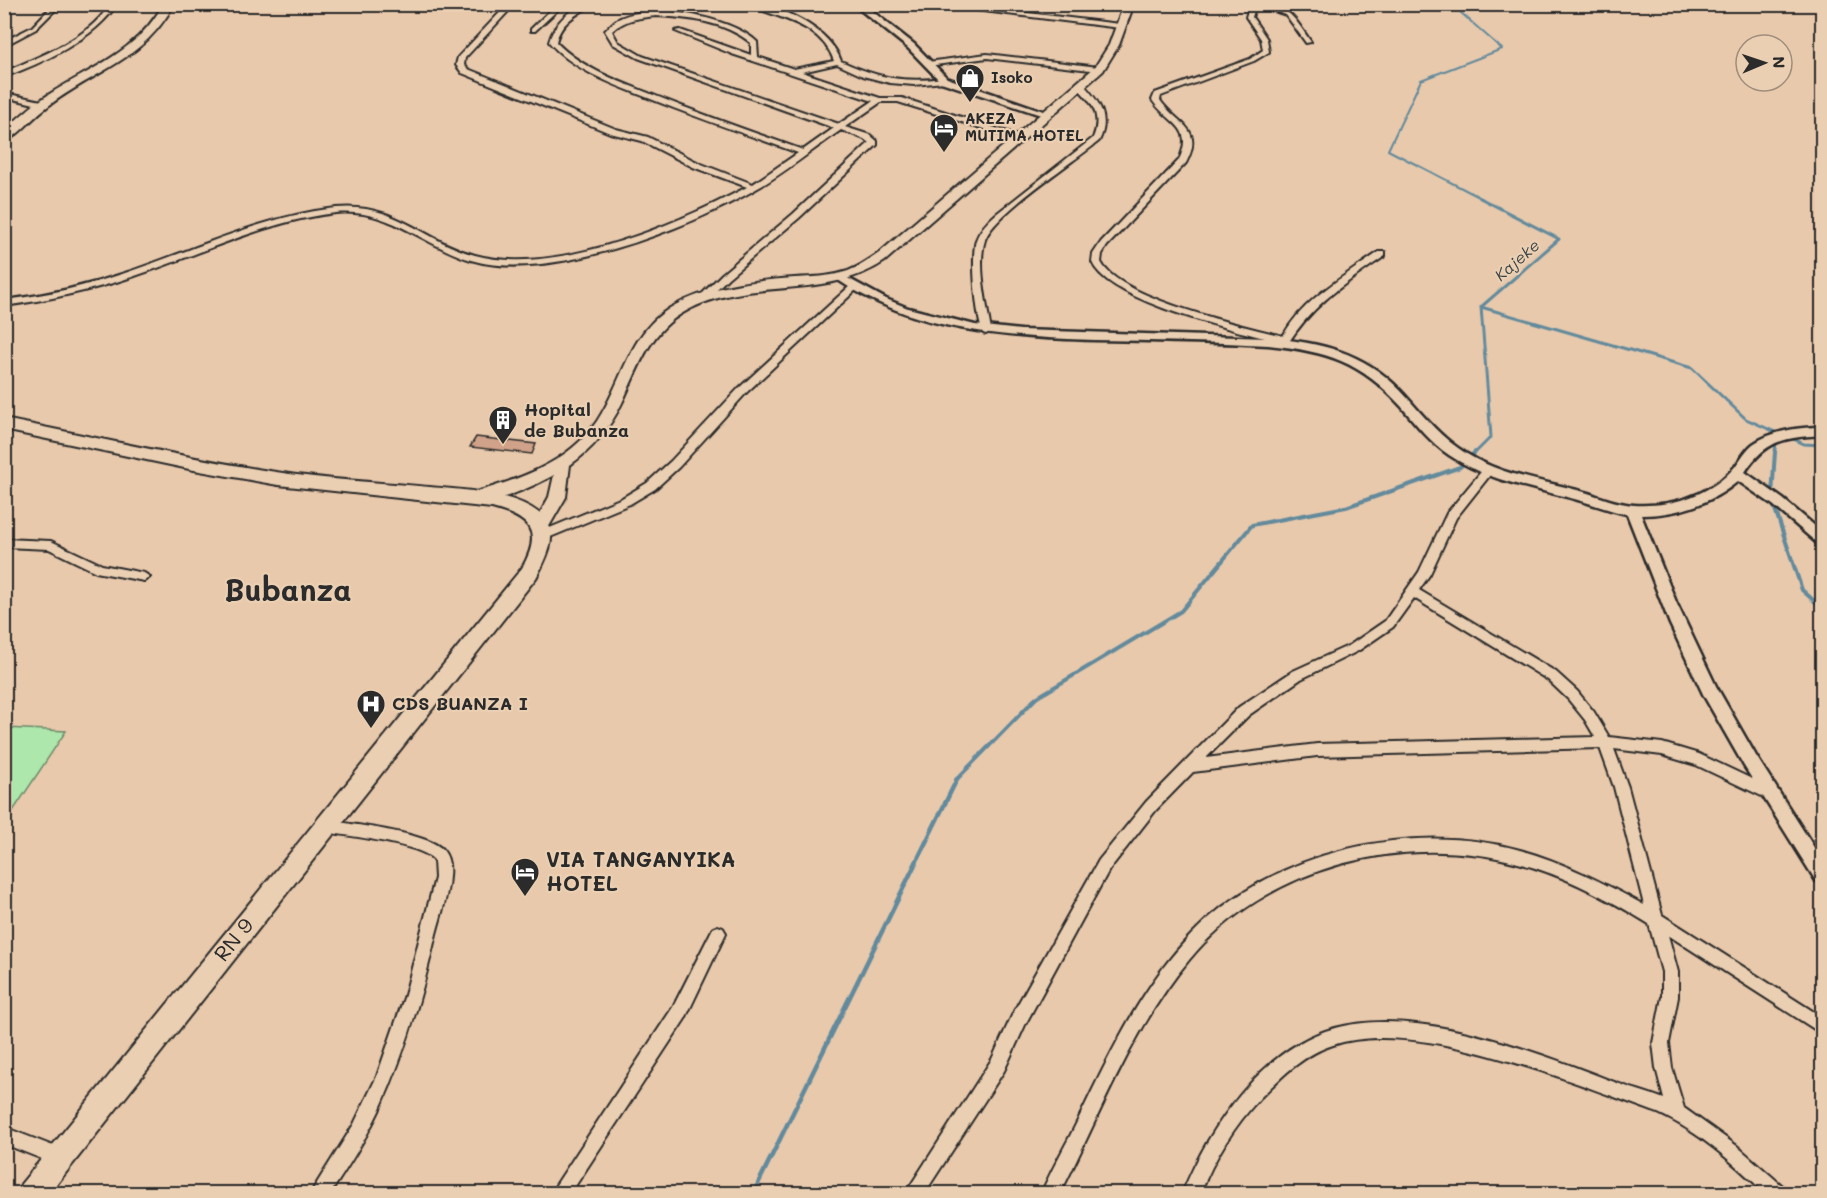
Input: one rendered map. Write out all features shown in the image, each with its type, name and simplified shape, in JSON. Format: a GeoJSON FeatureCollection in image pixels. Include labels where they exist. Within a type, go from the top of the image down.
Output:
{"type":"FeatureCollection","features":[{"type":"Feature","properties":{"kind":"main road"},"geometry":{"type":"LineString","coordinates":[[4,138],[43,104],[133,47],[154,28],[169,4]]}},
{"type":"Feature","properties":{"kind":"main road"},"geometry":{"type":"LineString","coordinates":[[475,498],[522,485],[561,465],[580,449],[604,422],[644,338],[659,322],[675,310],[704,297],[747,286],[842,278],[868,267],[884,256],[1100,69],[1114,45],[1129,4]]}},
{"type":"Feature","properties":{"kind":"main road"},"geometry":{"type":"LineString","coordinates":[[4,424],[194,464],[278,479],[475,498],[514,507],[534,518],[542,530],[558,499],[561,488],[561,465]]}},
{"type":"Feature","properties":{"kind":"main road","name":"RN 9"},"geometry":{"type":"LineString","coordinates":[[31,1194],[530,573],[541,554],[542,530]]}},
{"type":"Feature","properties":{"kind":"street"},"geometry":{"type":"LineString","coordinates":[[4,44],[34,28],[58,4]]}},
{"type":"Feature","properties":{"kind":"street"},"geometry":{"type":"LineString","coordinates":[[4,75],[81,35],[108,15],[114,4]]}},
{"type":"Feature","properties":{"kind":"street"},"geometry":{"type":"LineString","coordinates":[[512,4],[462,57],[460,65],[465,71],[613,131],[645,139],[696,165],[754,187]]}},
{"type":"Feature","properties":{"kind":"street"},"geometry":{"type":"LineString","coordinates":[[533,30],[561,4]]}},
{"type":"Feature","properties":{"kind":"street"},"geometry":{"type":"LineString","coordinates":[[590,4],[571,14],[555,32],[552,42],[561,53],[627,87],[805,153]]}},
{"type":"Feature","properties":{"kind":"street"},"geometry":{"type":"LineString","coordinates":[[750,4],[792,19],[824,39],[833,47],[838,62]]}},
{"type":"Feature","properties":{"kind":"street"},"geometry":{"type":"LineString","coordinates":[[932,4],[1120,26]]}},
{"type":"Feature","properties":{"kind":"street"},"geometry":{"type":"LineString","coordinates":[[1253,4],[1249,17],[1264,39],[1267,51],[1252,60],[1158,95],[1156,100],[1159,106],[1185,128],[1190,136],[1189,151],[1183,161],[1104,244],[1097,255],[1097,266],[1104,276],[1115,284],[1152,301],[1284,342],[1341,355],[1361,364],[1395,391],[1441,441],[1456,453],[1489,470],[1632,510],[1667,508],[1684,504],[1715,490],[1737,473],[1749,455],[1760,446],[1794,434],[1822,431]]}},
{"type":"Feature","properties":{"kind":"street"},"geometry":{"type":"LineString","coordinates":[[1259,4],[1288,14],[1308,42]]}},
{"type":"Feature","properties":{"kind":"street"},"geometry":{"type":"LineString","coordinates":[[855,5],[911,46],[944,80],[1047,114]]}},
{"type":"Feature","properties":{"kind":"street"},"geometry":{"type":"LineString","coordinates":[[704,297],[725,276],[805,208],[874,143],[867,136],[656,64],[615,43],[608,31],[618,20],[635,14],[656,11],[683,12],[740,30],[754,42],[754,58]]}},
{"type":"Feature","properties":{"kind":"street"},"geometry":{"type":"LineString","coordinates":[[678,31],[707,40],[733,53],[879,100],[899,100],[1020,137]]}},
{"type":"Feature","properties":{"kind":"street"},"geometry":{"type":"LineString","coordinates":[[928,64],[987,56],[1100,69]]}},
{"type":"Feature","properties":{"kind":"street"},"geometry":{"type":"LineString","coordinates":[[791,72],[838,62],[879,80],[893,83],[944,80]]}},
{"type":"Feature","properties":{"kind":"street"},"geometry":{"type":"LineString","coordinates":[[986,331],[981,289],[981,237],[994,218],[1096,139],[1100,130],[1100,112],[1095,102],[1080,86]]}},
{"type":"Feature","properties":{"kind":"street"},"geometry":{"type":"LineString","coordinates":[[4,95],[43,104]]}},
{"type":"Feature","properties":{"kind":"street"},"geometry":{"type":"LineString","coordinates":[[4,303],[53,297],[110,283],[279,223],[308,215],[360,209],[380,214],[421,231],[472,258],[514,264],[540,261],[637,239],[698,216],[754,187],[842,128],[879,100]]}},
{"type":"Feature","properties":{"kind":"street"},"geometry":{"type":"LineString","coordinates":[[1284,342],[1301,318],[1327,294],[1382,254]]}},
{"type":"Feature","properties":{"kind":"street"},"geometry":{"type":"LineString","coordinates":[[842,278],[854,287],[911,311],[986,331],[1284,342]]}},
{"type":"Feature","properties":{"kind":"street"},"geometry":{"type":"LineString","coordinates":[[542,530],[626,501],[651,486],[675,464],[743,390],[854,287]]}},
{"type":"Feature","properties":{"kind":"street"},"geometry":{"type":"LineString","coordinates":[[914,1194],[998,1065],[1020,1017],[1104,865],[1151,806],[1221,734],[1267,693],[1297,675],[1354,648],[1382,630],[1403,607],[1424,574],[1451,516],[1489,470]]}},
{"type":"Feature","properties":{"kind":"street"},"geometry":{"type":"LineString","coordinates":[[1737,473],[1778,502],[1822,539]]}},
{"type":"Feature","properties":{"kind":"street"},"geometry":{"type":"LineString","coordinates":[[1632,510],[1660,587],[1711,693],[1768,793],[1822,875]]}},
{"type":"Feature","properties":{"kind":"street"},"geometry":{"type":"LineString","coordinates":[[4,543],[51,545],[100,568],[144,577]]}},
{"type":"Feature","properties":{"kind":"street"},"geometry":{"type":"LineString","coordinates":[[1413,592],[1552,676],[1570,690],[1584,706],[1606,742],[1620,782],[1670,972],[1670,997],[1661,1044],[1664,1068],[1677,1114]]}},
{"type":"Feature","properties":{"kind":"street"},"geometry":{"type":"LineString","coordinates":[[1192,766],[1317,750],[1606,742],[1662,749],[1699,760],[1768,793]]}},
{"type":"Feature","properties":{"kind":"street"},"geometry":{"type":"LineString","coordinates":[[320,1194],[343,1160],[372,1107],[397,1047],[416,984],[442,878],[442,861],[435,851],[419,845],[325,826]]}},
{"type":"Feature","properties":{"kind":"street"},"geometry":{"type":"LineString","coordinates":[[1050,1194],[1131,1030],[1184,953],[1220,918],[1263,888],[1293,874],[1344,856],[1387,848],[1433,844],[1482,847],[1530,858],[1576,876],[1654,918],[1822,1026]]}},
{"type":"Feature","properties":{"kind":"street"},"geometry":{"type":"LineString","coordinates":[[559,1194],[679,1013],[718,933]]}},
{"type":"Feature","properties":{"kind":"street"},"geometry":{"type":"LineString","coordinates":[[1191,1194],[1195,1181],[1224,1128],[1259,1085],[1297,1055],[1333,1036],[1377,1030],[1421,1034],[1484,1046],[1543,1063],[1677,1114],[1741,1158],[1779,1194]]}},
{"type":"Feature","properties":{"kind":"street"},"geometry":{"type":"LineString","coordinates":[[4,1135],[60,1157]]}},
{"type":"Feature","properties":{"kind":"green space"},"geometry":{"type":"Polygon","coordinates":[[[4,728],[66,731],[5,823],[4,728]]]}},
{"type":"Feature","properties":{"kind":"building","name":"Hopital de Bubanza"},"geometry":{"type":"Polygon","coordinates":[[[476,437],[536,444],[532,454],[470,447],[476,437]]]}},
{"type":"Feature","properties":{"kind":"waterway","name":"Kajeke"},"geometry":{"type":"LineString","coordinates":[[1451,4],[1502,49],[1421,80],[1388,150],[1483,199]]}},
{"type":"Feature","properties":{"kind":"waterway","name":"Kajeke"},"geometry":{"type":"LineString","coordinates":[[1480,198],[1559,239],[1481,307]]}},
{"type":"Feature","properties":{"kind":"waterway"},"geometry":{"type":"LineString","coordinates":[[1474,454],[1491,437],[1481,307]]}},
{"type":"Feature","properties":{"kind":"waterway","name":"Kajeke"},"geometry":{"type":"LineString","coordinates":[[1481,307],[1692,368],[1746,419],[1782,435]]}},
{"type":"Feature","properties":{"kind":"waterway","name":"Kajeke"},"geometry":{"type":"LineString","coordinates":[[1789,437],[1804,444],[1822,445]]}},
{"type":"Feature","properties":{"kind":"waterway"},"geometry":{"type":"LineString","coordinates":[[1775,454],[1776,440]]}},
{"type":"Feature","properties":{"kind":"waterway"},"geometry":{"type":"LineString","coordinates":[[956,780],[1036,698],[1181,611],[1252,525],[1346,507],[1460,467],[1475,452]]}},
{"type":"Feature","properties":{"kind":"waterway"},"geometry":{"type":"LineString","coordinates":[[1772,495],[1775,452]]}},
{"type":"Feature","properties":{"kind":"waterway"},"geometry":{"type":"LineString","coordinates":[[1773,503],[1802,590],[1822,608]]}},
{"type":"Feature","properties":{"kind":"waterway"},"geometry":{"type":"LineString","coordinates":[[753,1194],[957,779]]}},
{"type":"Feature","properties":{"kind":"place","name":"Isoko"},"geometry":{"type":"Point","coordinates":[970,104]}},
{"type":"Feature","properties":{"kind":"place","name":"AKEZA MUTIMA HOTEL"},"geometry":{"type":"Point","coordinates":[944,154]}},
{"type":"Feature","properties":{"kind":"place","name":"Hopital de Bubanza"},"geometry":{"type":"Point","coordinates":[503,446]}},
{"type":"Feature","properties":{"kind":"place","name":"CDS BUANZA I"},"geometry":{"type":"Point","coordinates":[371,730]}},
{"type":"Feature","properties":{"kind":"place","name":"VIA TANGANYIKA HOTEL"},"geometry":{"type":"Point","coordinates":[525,898]}},
{"type":"Feature","properties":{"kind":"district","name":"Bubanza"},"geometry":{"type":"Point","coordinates":[288,591]}}]}
